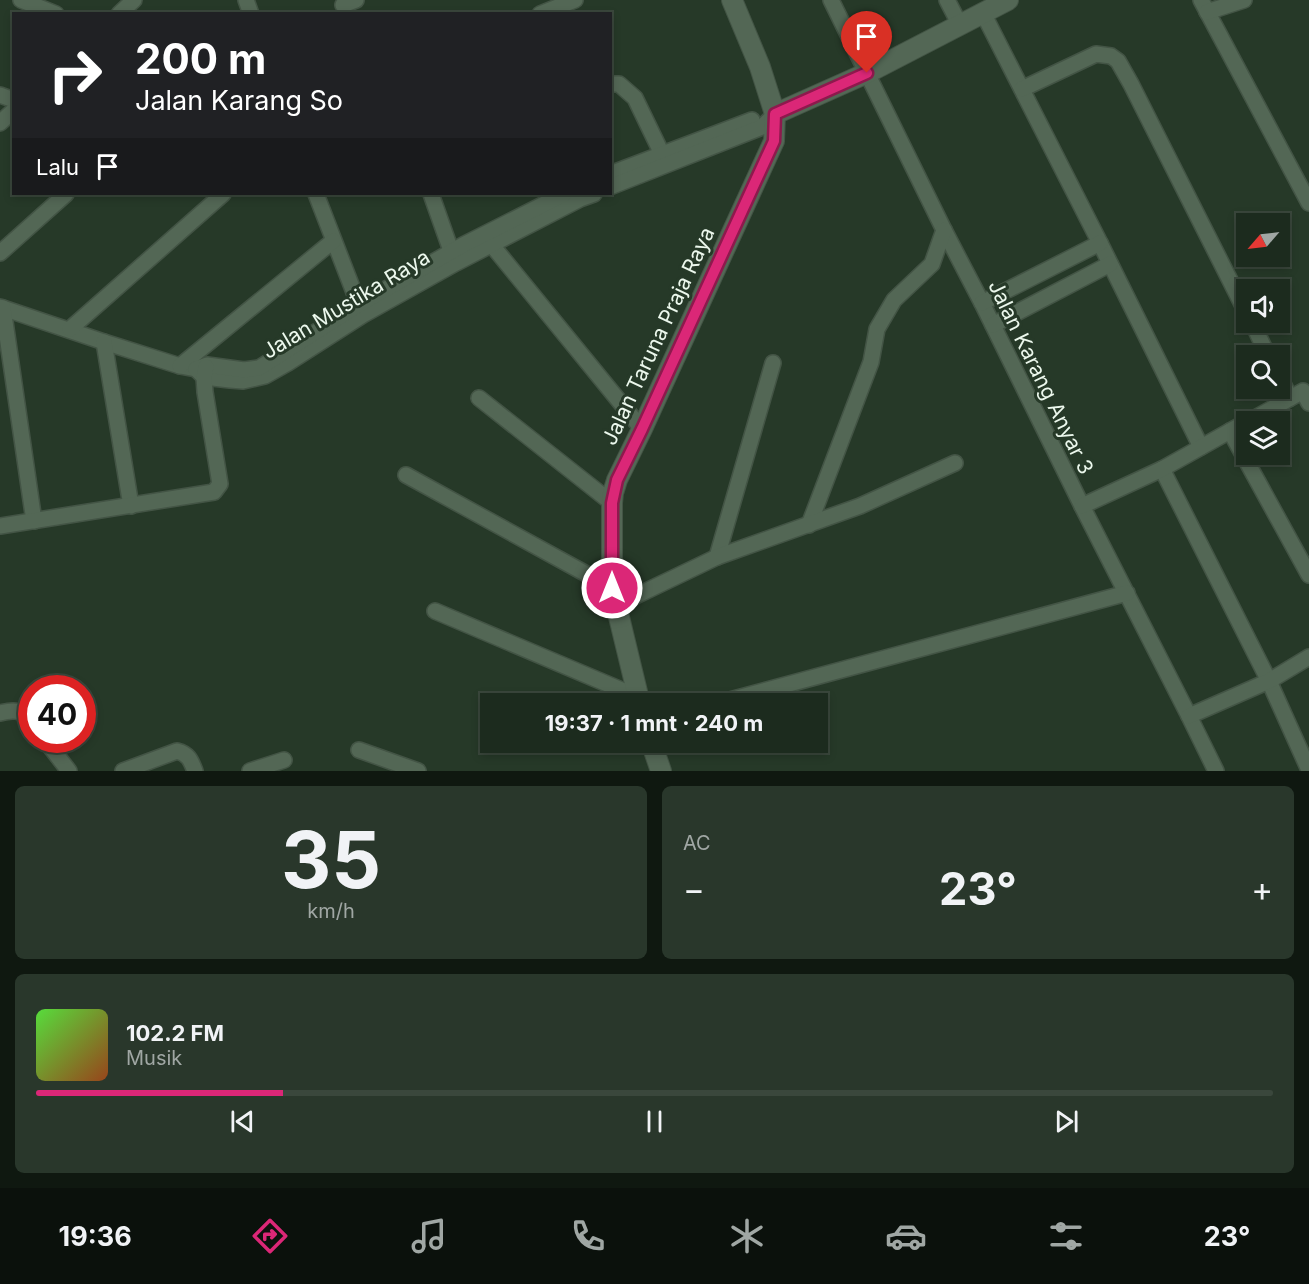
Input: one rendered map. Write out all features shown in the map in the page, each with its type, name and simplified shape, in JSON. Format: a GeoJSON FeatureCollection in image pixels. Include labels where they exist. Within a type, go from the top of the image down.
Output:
{"type":"FeatureCollection","features":[{"type":"Feature","properties":{"kind":"street"},"geometry":{"type":"LineString","coordinates":[[21,0],[51,12]]}},
{"type":"Feature","properties":{"kind":"street"},"geometry":{"type":"LineString","coordinates":[[121,12],[134,0]]}},
{"type":"Feature","properties":{"kind":"street"},"geometry":{"type":"LineString","coordinates":[[545,12],[575,0]]}},
{"type":"Feature","properties":{"kind":"street","name":"Jalan Taruna Praja Raya"},"geometry":{"type":"LineString","coordinates":[[637,693],[615,596],[612,503],[617,480],[774,141],[775,114],[760,67],[732,0]]}},
{"type":"Feature","properties":{"kind":"street","name":"Jalan Karang Anyar 3"},"geometry":{"type":"LineString","coordinates":[[831,0],[1216,771]]}},
{"type":"Feature","properties":{"kind":"street"},"geometry":{"type":"LineString","coordinates":[[947,0],[960,25]]}},
{"type":"Feature","properties":{"kind":"street"},"geometry":{"type":"LineString","coordinates":[[612,173],[759,117],[775,114],[867,73],[1008,0]]}},
{"type":"Feature","properties":{"kind":"street"},"geometry":{"type":"LineString","coordinates":[[1244,0],[1204,6],[1309,203]]}},
{"type":"Feature","properties":{"kind":"street"},"geometry":{"type":"LineString","coordinates":[[983,13],[1201,447]]}},
{"type":"Feature","properties":{"kind":"street"},"geometry":{"type":"LineString","coordinates":[[1022,89],[1096,54],[1111,56],[1118,61],[1236,292]]}},
{"type":"Feature","properties":{"kind":"street"},"geometry":{"type":"LineString","coordinates":[[612,84],[619,84],[635,98],[662,154]]}},
{"type":"Feature","properties":{"kind":"street"},"geometry":{"type":"LineString","coordinates":[[0,123],[12,112]]}},
{"type":"Feature","properties":{"kind":"street"},"geometry":{"type":"LineString","coordinates":[[612,186],[762,127],[775,114]]}},
{"type":"Feature","properties":{"kind":"street"},"geometry":{"type":"LineString","coordinates":[[0,253],[65,195]]}},
{"type":"Feature","properties":{"kind":"street"},"geometry":{"type":"LineString","coordinates":[[70,330],[222,195]]}},
{"type":"Feature","properties":{"kind":"street"},"geometry":{"type":"LineString","coordinates":[[316,195],[361,310]]}},
{"type":"Feature","properties":{"kind":"street"},"geometry":{"type":"LineString","coordinates":[[431,195],[454,257]]}},
{"type":"Feature","properties":{"kind":"street","name":"Jalan Mustika Raya"},"geometry":{"type":"LineString","coordinates":[[489,239],[562,195]]}},
{"type":"Feature","properties":{"kind":"street","name":"Jalan Mustika Raya"},"geometry":{"type":"LineString","coordinates":[[2,308],[180,366],[243,381],[265,376],[288,363],[361,310],[454,257],[489,239],[591,195]]}},
{"type":"Feature","properties":{"kind":"street"},"geometry":{"type":"LineString","coordinates":[[809,525],[871,362],[877,329],[894,300],[932,264],[944,230]]}},
{"type":"Feature","properties":{"kind":"street"},"geometry":{"type":"LineString","coordinates":[[489,239],[642,429]]}},
{"type":"Feature","properties":{"kind":"street"},"geometry":{"type":"LineString","coordinates":[[180,366],[333,241]]}},
{"type":"Feature","properties":{"kind":"street"},"geometry":{"type":"LineString","coordinates":[[982,303],[1100,243]]}},
{"type":"Feature","properties":{"kind":"street"},"geometry":{"type":"LineString","coordinates":[[993,325],[1110,264]]}},
{"type":"Feature","properties":{"kind":"street"},"geometry":{"type":"LineString","coordinates":[[2,308],[33,521]]}},
{"type":"Feature","properties":{"kind":"street"},"geometry":{"type":"LineString","coordinates":[[104,342],[131,506]]}},
{"type":"Feature","properties":{"kind":"street"},"geometry":{"type":"LineString","coordinates":[[717,557],[773,363]]}},
{"type":"Feature","properties":{"kind":"street"},"geometry":{"type":"LineString","coordinates":[[0,526],[214,492],[219,484],[203,370]]}},
{"type":"Feature","properties":{"kind":"street"},"geometry":{"type":"LineString","coordinates":[[1270,411],[1303,395],[1290,385]]}},
{"type":"Feature","properties":{"kind":"street"},"geometry":{"type":"LineString","coordinates":[[479,398],[612,503]]}},
{"type":"Feature","properties":{"kind":"street"},"geometry":{"type":"LineString","coordinates":[[1082,506],[1162,469],[1236,428]]}},
{"type":"Feature","properties":{"kind":"street"},"geometry":{"type":"LineString","coordinates":[[1230,431],[1309,575]]}},
{"type":"Feature","properties":{"kind":"street"},"geometry":{"type":"LineString","coordinates":[[406,475],[615,596],[860,506],[955,463]]}},
{"type":"Feature","properties":{"kind":"street"},"geometry":{"type":"LineString","coordinates":[[1162,469],[1269,681],[1309,770]]}},
{"type":"Feature","properties":{"kind":"street"},"geometry":{"type":"LineString","coordinates":[[756,693],[1127,593]]}},
{"type":"Feature","properties":{"kind":"street"},"geometry":{"type":"LineString","coordinates":[[435,611],[623,693]]}},
{"type":"Feature","properties":{"kind":"street"},"geometry":{"type":"LineString","coordinates":[[1190,716],[1269,681],[1309,657]]}},
{"type":"Feature","properties":{"kind":"street"},"geometry":{"type":"LineString","coordinates":[[0,713],[18,711]]}},
{"type":"Feature","properties":{"kind":"street"},"geometry":{"type":"LineString","coordinates":[[359,750],[418,771]]}},
{"type":"Feature","properties":{"kind":"street"},"geometry":{"type":"LineString","coordinates":[[123,771],[177,751],[190,758],[195,771]]}},
{"type":"Feature","properties":{"kind":"street"},"geometry":{"type":"LineString","coordinates":[[55,753],[69,771]]}},
{"type":"Feature","properties":{"kind":"street"},"geometry":{"type":"LineString","coordinates":[[655,753],[661,771]]}},
{"type":"Feature","properties":{"kind":"street"},"geometry":{"type":"LineString","coordinates":[[250,771],[284,760]]}},
{"type":"Feature","properties":{"kind":"route"},"geometry":{"type":"LineString","coordinates":[[612,588],[612,503],[617,480],[774,141],[775,114],[867,73]]}}]}
